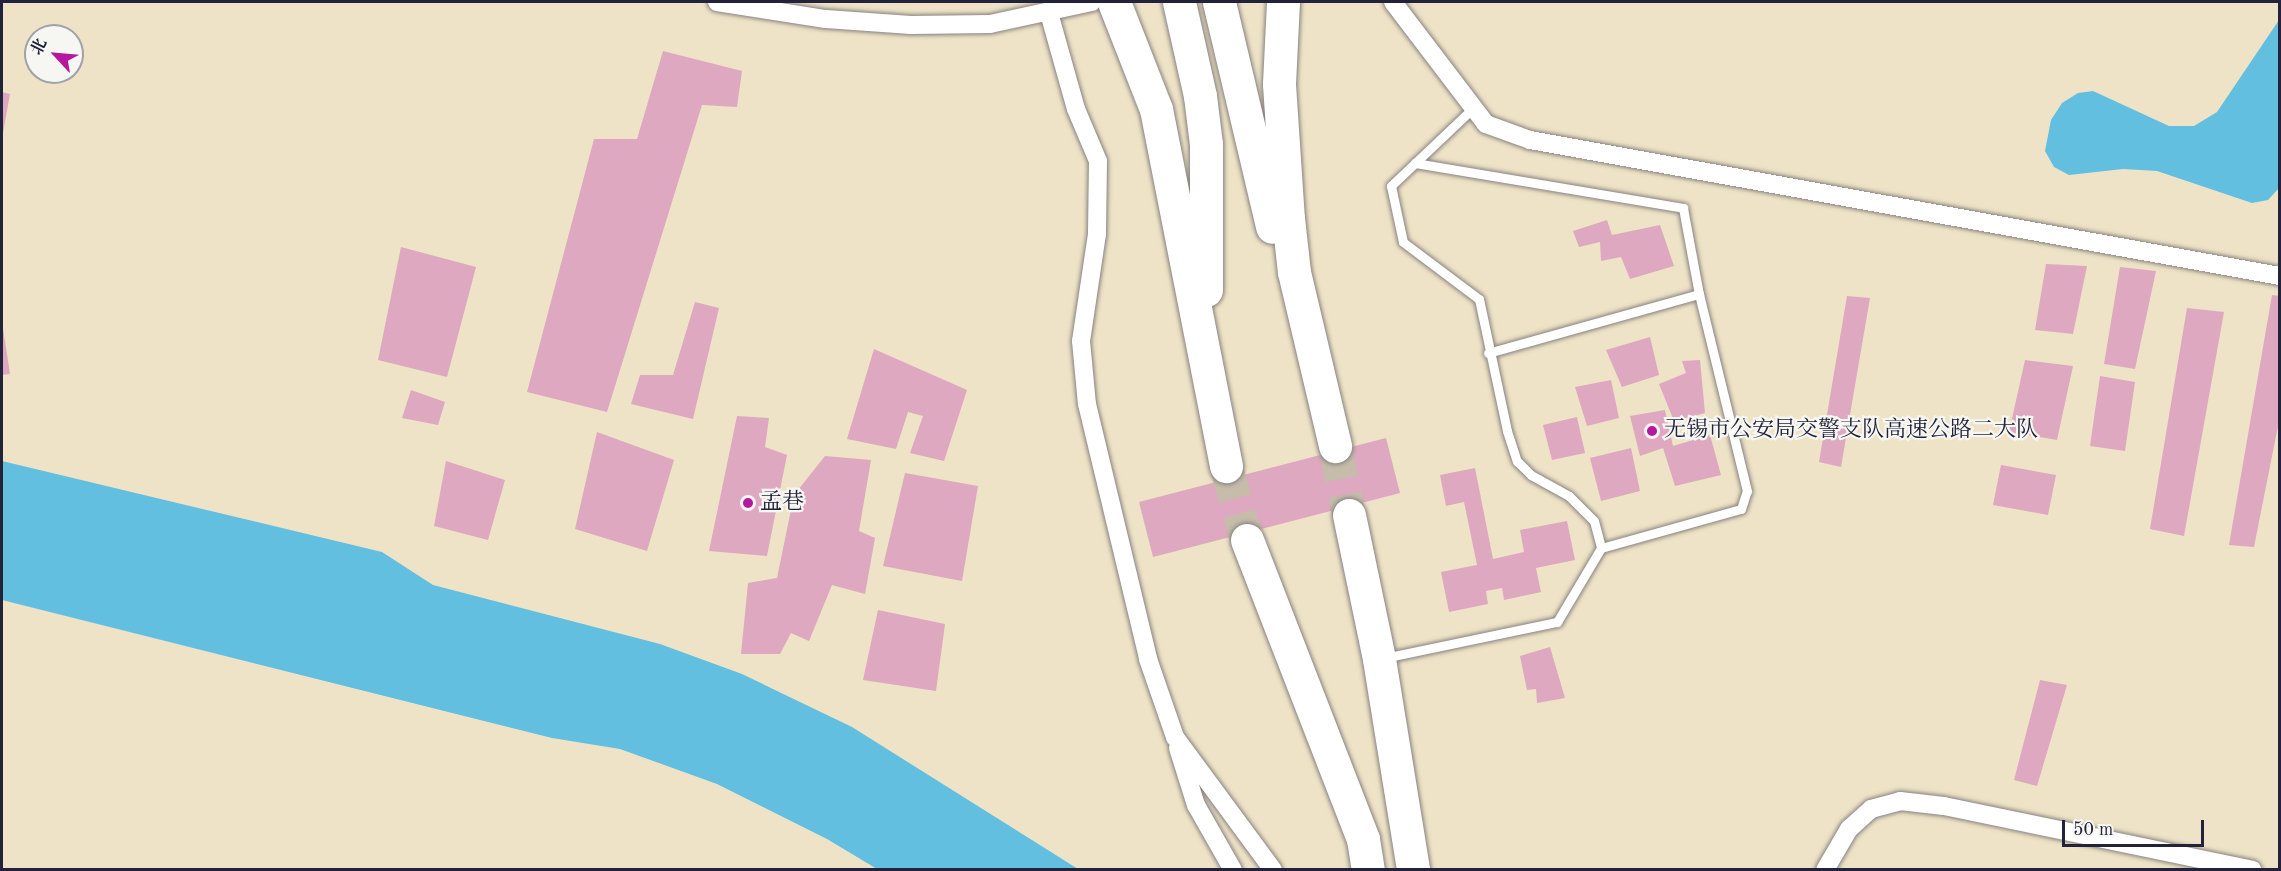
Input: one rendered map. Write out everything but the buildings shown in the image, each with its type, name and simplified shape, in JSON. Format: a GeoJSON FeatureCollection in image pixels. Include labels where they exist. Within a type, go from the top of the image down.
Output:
{"type":"FeatureCollection","features":[{"type":"Feature","properties":{"kind":"highway"},"geometry":{"type":"LineString","coordinates":[[1114,2],[1156,109],[1207,379],[1226,466]]}},
{"type":"Feature","properties":{"kind":"highway"},"geometry":{"type":"LineString","coordinates":[[1283,2],[1281,135],[1294,272],[1335,446]]}},
{"type":"Feature","properties":{"kind":"highway"},"geometry":{"type":"LineString","coordinates":[[1219,4],[1271,224],[1294,272]]}},
{"type":"Feature","properties":{"kind":"highway"},"geometry":{"type":"LineString","coordinates":[[1181,9],[1206,144],[1207,379]]}},
{"type":"Feature","properties":{"kind":"highway"},"geometry":{"type":"LineString","coordinates":[[1349,515],[1379,659],[1413,870]]}},
{"type":"Feature","properties":{"kind":"highway"},"geometry":{"type":"LineString","coordinates":[[1246,540],[1365,854],[1406,831]]}},
{"type":"Feature","properties":{"kind":"street"},"geometry":{"type":"LineString","coordinates":[[717,2],[826,19],[911,25],[990,24],[1092,2]]}},
{"type":"Feature","properties":{"kind":"street"},"geometry":{"type":"LineString","coordinates":[[1393,2],[1486,124],[1530,140],[2280,276]]}},
{"type":"Feature","properties":{"kind":"street"},"geometry":{"type":"LineString","coordinates":[[1049,13],[1076,109],[1098,161],[1098,234],[1081,341],[1087,404],[1148,659],[1196,805],[1233,870]]}},
{"type":"Feature","properties":{"kind":"street"},"geometry":{"type":"LineString","coordinates":[[1175,737],[1273,870]]}},
{"type":"Feature","properties":{"kind":"street"},"geometry":{"type":"LineString","coordinates":[[1825,870],[1849,829],[1871,809],[1900,801],[1944,806],[2252,870]]}},
{"type":"Feature","properties":{"kind":"lane"},"geometry":{"type":"LineString","coordinates":[[1473,109],[1391,186],[1403,242],[1479,298],[1488,352],[1517,461],[1531,475],[1569,496],[1593,521],[1601,548]]}},
{"type":"Feature","properties":{"kind":"lane"},"geometry":{"type":"LineString","coordinates":[[1379,659],[1557,622],[1601,548],[1741,509],[1747,491],[1700,294],[1683,208],[1415,164]]}},
{"type":"Feature","properties":{"kind":"lane"},"geometry":{"type":"LineString","coordinates":[[1488,352],[1700,294]]}},
{"type":"Feature","properties":{"kind":"water"},"geometry":{"type":"Polygon","coordinates":[[[2279,20],[2279,188],[2268,200],[2252,203],[2157,171],[2123,169],[2069,175],[2054,167],[2045,151],[2051,120],[2062,103],[2078,93],[2093,91],[2169,126],[2194,126],[2217,112],[2279,20]]]}},
{"type":"Feature","properties":{"kind":"water"},"geometry":{"type":"Polygon","coordinates":[[[2,461],[382,552],[433,585],[660,644],[742,674],[852,727],[1078,869],[877,869],[827,839],[717,784],[620,749],[552,738],[2,600],[2,461]]]}},
{"type":"Feature","properties":{"kind":"tunnel"},"geometry":{"type":"LineString","coordinates":[[1335,446],[1349,515]]}},
{"type":"Feature","properties":{"kind":"tunnel"},"geometry":{"type":"LineString","coordinates":[[1226,466],[1247,540]]}},
{"type":"Feature","properties":{"kind":"place","name":"无锡市公安局交警支队高速公路二大队"},"geometry":{"type":"Point","coordinates":[1652,431]}},
{"type":"Feature","properties":{"kind":"place","name":"孟巷"},"geometry":{"type":"Point","coordinates":[748,503]}}]}
